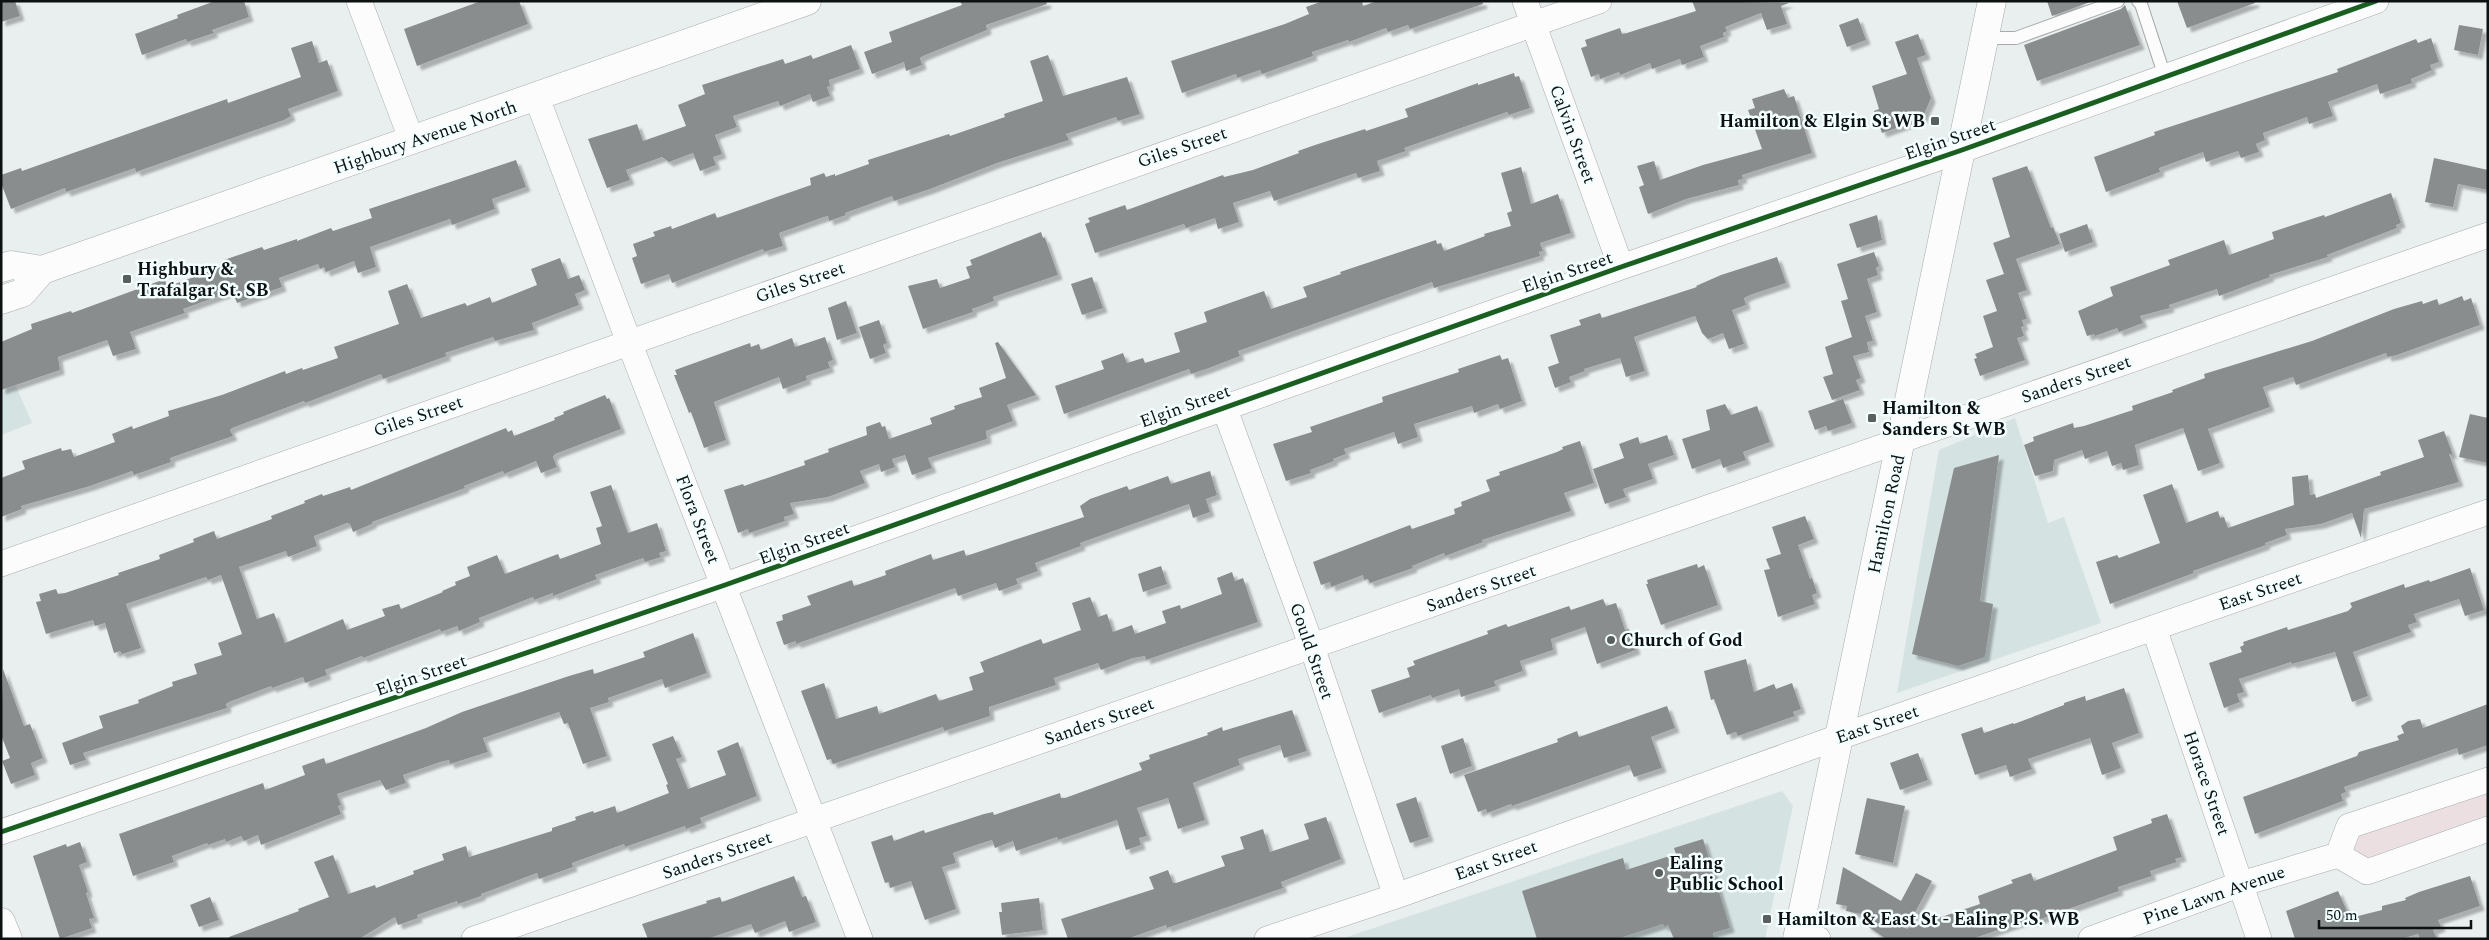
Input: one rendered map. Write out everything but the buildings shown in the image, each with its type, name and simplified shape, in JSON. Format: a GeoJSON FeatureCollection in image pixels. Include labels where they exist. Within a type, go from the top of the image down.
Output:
{"type":"FeatureCollection","features":[{"type":"Feature","properties":{"kind":"main road","name":"Highbury Avenue North"},"geometry":{"type":"LineString","coordinates":[[4,265],[42,270],[537,98],[807,1]]}},
{"type":"Feature","properties":{"kind":"main road","name":"Hamilton Road"},"geometry":{"type":"LineString","coordinates":[[1804,937],[1839,737],[1992,1]]}},
{"type":"Feature","properties":{"kind":"main road","name":"Highbury Avenue North"},"geometry":{"type":"LineString","coordinates":[[1,300],[22,293],[42,270]]}},
{"type":"Feature","properties":{"kind":"main road"},"geometry":{"type":"LineString","coordinates":[[1,922],[8,939]]}},
{"type":"Feature","properties":{"kind":"street"},"geometry":{"type":"LineString","coordinates":[[359,1],[412,141]]}},
{"type":"Feature","properties":{"kind":"street","name":"Giles Street"},"geometry":{"type":"LineString","coordinates":[[1,564],[629,342],[1529,12],[1599,1]]}},
{"type":"Feature","properties":{"kind":"street","name":"Elgin Street"},"geometry":{"type":"LineString","coordinates":[[1,832],[725,586],[1621,267],[1962,150],[2376,1]]}},
{"type":"Feature","properties":{"kind":"street","name":"Calvin Street"},"geometry":{"type":"LineString","coordinates":[[1529,12],[1621,267]]}},
{"type":"Feature","properties":{"kind":"street","name":"Flora Street"},"geometry":{"type":"LineString","coordinates":[[537,98],[629,342],[860,939]]}},
{"type":"Feature","properties":{"kind":"street","name":"Sanders Street"},"geometry":{"type":"LineString","coordinates":[[474,939],[2488,235]]}},
{"type":"Feature","properties":{"kind":"street","name":"Gould Street"},"geometry":{"type":"LineString","coordinates":[[1224,407],[1312,647],[1396,896]]}},
{"type":"Feature","properties":{"kind":"street","name":"East Street"},"geometry":{"type":"LineString","coordinates":[[1267,939],[1396,896],[1839,737],[2488,512]]}},
{"type":"Feature","properties":{"kind":"street","name":"Horace Street"},"geometry":{"type":"LineString","coordinates":[[2154,628],[2260,939]]}},
{"type":"Feature","properties":{"kind":"street"},"geometry":{"type":"LineString","coordinates":[[2488,780],[2349,826],[2338,855],[2367,872],[2488,829]]}},
{"type":"Feature","properties":{"kind":"street","name":"Pine Lawn Avenue"},"geometry":{"type":"LineString","coordinates":[[2091,939],[2241,884],[2338,855]]}},
{"type":"Feature","properties":{"kind":"lane"},"geometry":{"type":"LineString","coordinates":[[1984,38],[2016,38],[2118,1]]}},
{"type":"Feature","properties":{"kind":"lane"},"geometry":{"type":"LineString","coordinates":[[2138,1],[2141,4],[2165,77]]}},
{"type":"Feature","properties":{"kind":"shaded area"},"geometry":{"type":"Polygon","coordinates":[[[1,352],[32,423],[1,435],[1,352]]]}},
{"type":"Feature","properties":{"kind":"shaded area"},"geometry":{"type":"Polygon","coordinates":[[[2015,418],[2048,523],[2064,517],[2101,623],[1897,693],[1939,450],[2015,418]]]}},
{"type":"Feature","properties":{"kind":"shaded area"},"geometry":{"type":"Polygon","coordinates":[[[2488,789],[2488,815],[2361,860],[2352,852],[2355,837],[2488,789]]]}},
{"type":"Feature","properties":{"kind":"shaded area","name":"Ealing Public School"},"geometry":{"type":"Polygon","coordinates":[[[1782,791],[1793,806],[1765,939],[1341,939],[1782,791]]]}},
{"type":"Feature","properties":{"kind":"cycle path"},"geometry":{"type":"LineString","coordinates":[[1,832],[725,585],[1621,267],[1962,150],[2376,1]]}},
{"type":"Feature","properties":{"kind":"place","name":"Hamilton & Elgin St WB"},"geometry":{"type":"Point","coordinates":[1935,121]}},
{"type":"Feature","properties":{"kind":"place","name":"Highbury & Trafalgar St. SB"},"geometry":{"type":"Point","coordinates":[127,279]}},
{"type":"Feature","properties":{"kind":"place","name":"Hamilton & Sanders St WB"},"geometry":{"type":"Point","coordinates":[1872,418]}},
{"type":"Feature","properties":{"kind":"place","name":"Church of God"},"geometry":{"type":"Point","coordinates":[1611,640]}},
{"type":"Feature","properties":{"kind":"place","name":"Ealing Public School"},"geometry":{"type":"Point","coordinates":[1659,873]}},
{"type":"Feature","properties":{"kind":"place","name":"Hamilton & East St - Ealing P.S. WB"},"geometry":{"type":"Point","coordinates":[1767,919]}}]}
